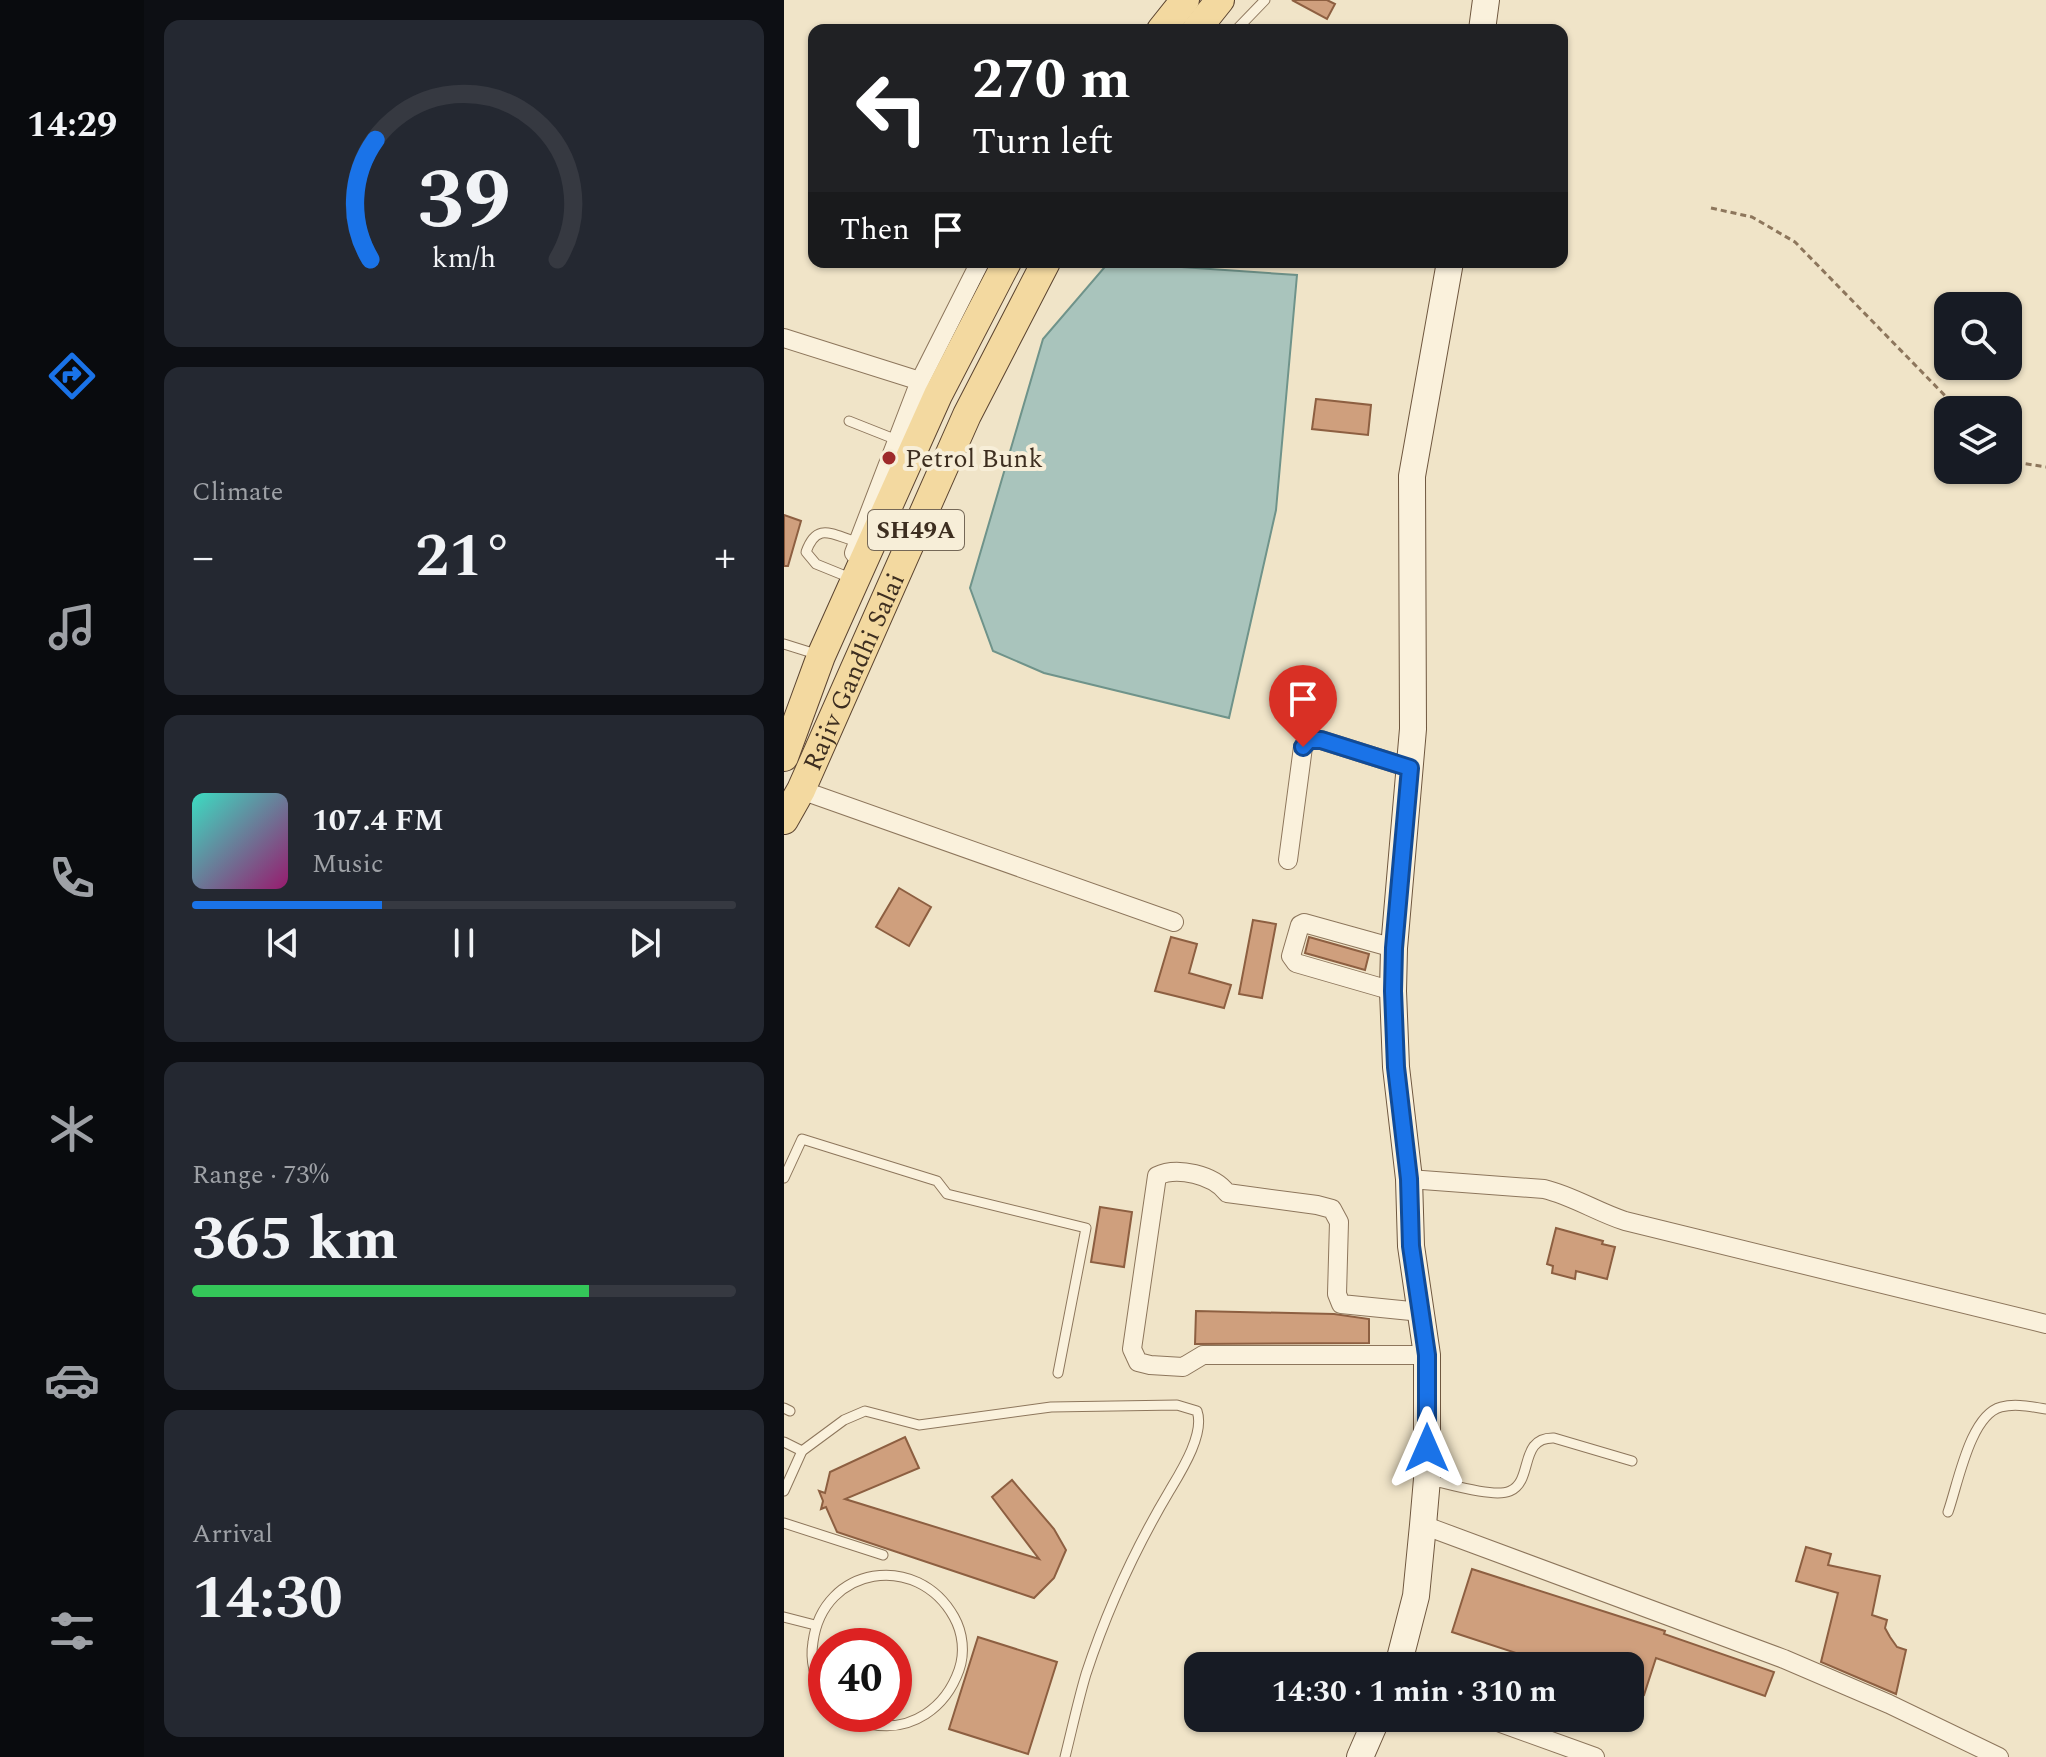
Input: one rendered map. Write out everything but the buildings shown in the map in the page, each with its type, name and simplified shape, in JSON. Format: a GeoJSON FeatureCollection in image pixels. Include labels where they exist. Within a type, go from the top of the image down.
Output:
{"type":"FeatureCollection","features":[{"type":"Feature","properties":{"kind":"main road"},"geometry":{"type":"LineString","coordinates":[[1166,24],[1185,0]]}},
{"type":"Feature","properties":{"kind":"main road"},"geometry":{"type":"LineString","coordinates":[[1201,24],[1220,0]]}},
{"type":"Feature","properties":{"kind":"main road","name":"Rajiv Gandhi Salai"},"geometry":{"type":"LineString","coordinates":[[784,757],[791,726],[848,588],[938,395],[1004,268]]}},
{"type":"Feature","properties":{"kind":"main road","name":"Rajiv Gandhi Salai"},"geometry":{"type":"LineString","coordinates":[[791,808],[967,415],[1043,268]]}},
{"type":"Feature","properties":{"kind":"street"},"geometry":{"type":"LineString","coordinates":[[1483,24],[1486,0]]}},
{"type":"Feature","properties":{"kind":"street"},"geometry":{"type":"LineString","coordinates":[[848,588],[858,542],[920,381],[977,268]]}},
{"type":"Feature","properties":{"kind":"street"},"geometry":{"type":"LineString","coordinates":[[1402,1652],[1416,1596],[1427,1479],[1427,1355],[1411,1246],[1409,1179],[1396,1067],[1394,948],[1413,729],[1412,476],[1449,268]]}},
{"type":"Feature","properties":{"kind":"street"},"geometry":{"type":"LineString","coordinates":[[784,338],[920,381]]}},
{"type":"Feature","properties":{"kind":"street"},"geometry":{"type":"LineString","coordinates":[[1288,860],[1303,747],[1309,740],[1321,740],[1410,768]]}},
{"type":"Feature","properties":{"kind":"street"},"geometry":{"type":"LineString","coordinates":[[791,808],[1174,922]]}},
{"type":"Feature","properties":{"kind":"street"},"geometry":{"type":"LineString","coordinates":[[1393,991],[1296,963],[1291,956],[1300,925],[1304,923],[1394,948]]}},
{"type":"Feature","properties":{"kind":"street"},"geometry":{"type":"LineString","coordinates":[[1421,1312],[1341,1304],[1337,1294],[1339,1222],[1332,1209],[1227,1193],[1216,1181],[1204,1177],[1166,1171],[1157,1176],[1132,1349],[1138,1362],[1183,1367],[1203,1355],[1427,1355]]}},
{"type":"Feature","properties":{"kind":"street"},"geometry":{"type":"LineString","coordinates":[[1409,1179],[1512,1184],[1544,1189],[1565,1194],[1625,1221],[2046,1324]]}},
{"type":"Feature","properties":{"kind":"street"},"geometry":{"type":"LineString","coordinates":[[1423,1525],[1784,1659],[1889,1704],[1999,1757]]}},
{"type":"Feature","properties":{"kind":"street"},"geometry":{"type":"LineString","coordinates":[[1365,1756],[1373,1732]]}},
{"type":"Feature","properties":{"kind":"street"},"geometry":{"type":"LineString","coordinates":[[1526,1732],[1595,1757]]}},
{"type":"Feature","properties":{"kind":"lane"},"geometry":{"type":"LineString","coordinates":[[1242,24],[1265,0]]}},
{"type":"Feature","properties":{"kind":"lane"},"geometry":{"type":"LineString","coordinates":[[849,421],[897,440]]}},
{"type":"Feature","properties":{"kind":"lane"},"geometry":{"type":"LineString","coordinates":[[848,588],[816,564],[806,552],[815,533],[823,532],[858,542]]}},
{"type":"Feature","properties":{"kind":"lane"},"geometry":{"type":"LineString","coordinates":[[784,644],[821,656]]}},
{"type":"Feature","properties":{"kind":"lane"},"geometry":{"type":"LineString","coordinates":[[784,1178],[802,1139],[937,1181],[947,1194],[1086,1228],[1058,1373]]}},
{"type":"Feature","properties":{"kind":"lane"},"geometry":{"type":"LineString","coordinates":[[784,1491],[802,1451],[844,1420],[865,1411],[919,1425],[1051,1407],[1177,1405],[1197,1411],[1199,1425],[1188,1458],[1142,1539],[1086,1673],[1065,1757]]}},
{"type":"Feature","properties":{"kind":"lane"},"geometry":{"type":"LineString","coordinates":[[1948,1512],[1974,1433],[1985,1415],[2000,1407],[2024,1405],[2046,1409]]}},
{"type":"Feature","properties":{"kind":"lane"},"geometry":{"type":"LineString","coordinates":[[1427,1479],[1495,1493],[1513,1490],[1519,1484],[1533,1446],[1544,1438],[1554,1438],[1632,1461]]}},
{"type":"Feature","properties":{"kind":"lane"},"geometry":{"type":"LineString","coordinates":[[784,1442],[802,1451]]}},
{"type":"Feature","properties":{"kind":"lane"},"geometry":{"type":"LineString","coordinates":[[784,1523],[883,1555]]}},
{"type":"Feature","properties":{"kind":"lane"},"geometry":{"type":"LineString","coordinates":[[815,1628],[831,1598],[857,1580],[889,1574],[920,1582],[945,1601],[960,1629],[963,1660],[952,1690],[930,1713],[912,1720]]}},
{"type":"Feature","properties":{"kind":"lane"},"geometry":{"type":"LineString","coordinates":[[784,1617],[815,1625]]}},
{"type":"Feature","properties":{"kind":"path"},"geometry":{"type":"LineString","coordinates":[[1711,208],[1752,217],[1795,242],[1945,396]]}},
{"type":"Feature","properties":{"kind":"path"},"geometry":{"type":"LineString","coordinates":[[2022,463],[2046,467]]}},
{"type":"Feature","properties":{"kind":"water"},"geometry":{"type":"Polygon","coordinates":[[[1104,268],[1196,268],[1297,275],[1276,510],[1229,718],[1044,673],[993,651],[970,588],[1043,339],[1104,268]]]}},
{"type":"Feature","properties":{"kind":"place","name":"Petrol Bunk"},"geometry":{"type":"Point","coordinates":[889,458]}},
{"type":"Feature","properties":{"kind":"route"},"geometry":{"type":"LineString","coordinates":[[1303,747],[1309,740],[1321,740],[1410,768],[1393,991],[1396,1067],[1409,1179],[1411,1246],[1427,1355],[1427,1448]]}}]}
